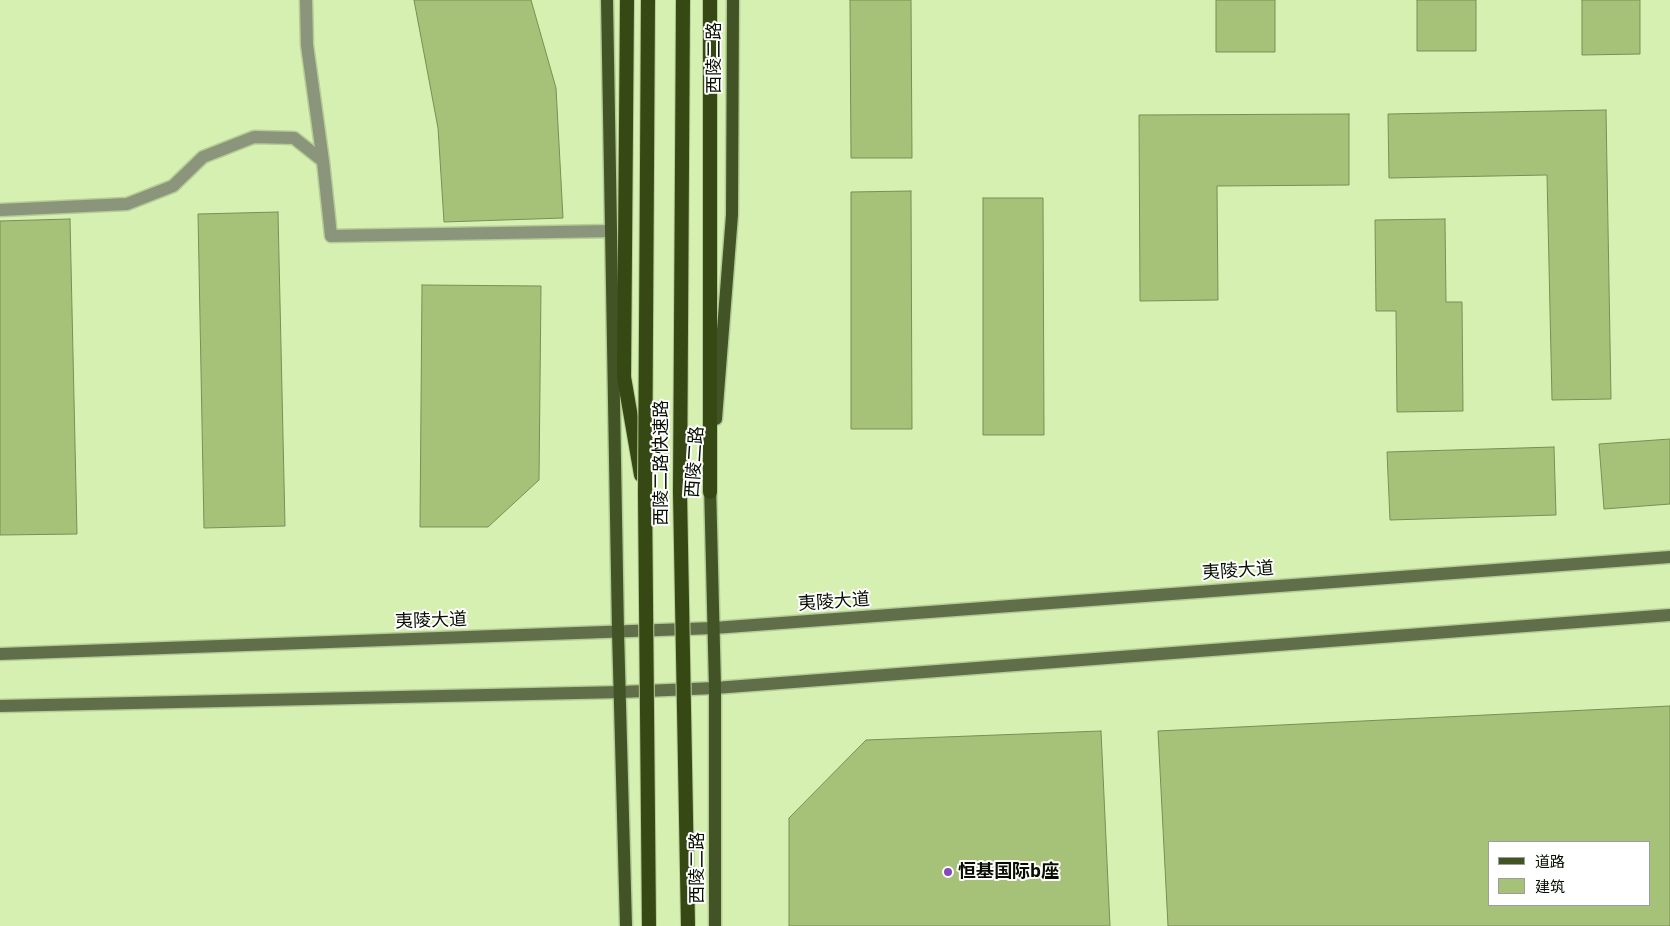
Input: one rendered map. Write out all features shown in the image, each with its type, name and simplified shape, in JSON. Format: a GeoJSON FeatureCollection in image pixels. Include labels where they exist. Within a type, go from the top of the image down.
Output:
{"type":"FeatureCollection","features":[{"type":"Feature","properties":{"kind":"highway"},"geometry":{"type":"LineString","coordinates":[[627,0],[624,377],[645,494]]}},
{"type":"Feature","properties":{"kind":"highway","name":"西陵二路快速路"},"geometry":{"type":"LineString","coordinates":[[648,0],[645,494],[649,926]]}},
{"type":"Feature","properties":{"kind":"highway","name":"西陵二路快速路"},"geometry":{"type":"LineString","coordinates":[[682,0],[680,492],[688,926]]}},
{"type":"Feature","properties":{"kind":"highway"},"geometry":{"type":"LineString","coordinates":[[710,0],[710,492]]}},
{"type":"Feature","properties":{"kind":"main road"},"geometry":{"type":"LineString","coordinates":[[607,0],[618,631],[626,926]]}},
{"type":"Feature","properties":{"kind":"main road","name":"西陵二路"},"geometry":{"type":"LineString","coordinates":[[715,926],[715,688],[710,492],[732,216],[733,0]]}},
{"type":"Feature","properties":{"kind":"main road","name":"夷陵大道"},"geometry":{"type":"LineString","coordinates":[[0,654],[714,628],[1670,557]]}},
{"type":"Feature","properties":{"kind":"main road"},"geometry":{"type":"LineString","coordinates":[[0,706],[621,692],[715,688],[1670,615]]}},
{"type":"Feature","properties":{"kind":"lane"},"geometry":{"type":"LineString","coordinates":[[306,0],[306,45],[323,161],[331,236],[611,231]]}},
{"type":"Feature","properties":{"kind":"lane"},"geometry":{"type":"LineString","coordinates":[[0,210],[127,204],[173,186],[203,157],[254,137],[294,138],[323,161]]}},
{"type":"Feature","properties":{"kind":"building"},"geometry":{"type":"Polygon","coordinates":[[[414,0],[531,0],[556,88],[563,218],[444,222],[438,128],[414,0]]]}},
{"type":"Feature","properties":{"kind":"building"},"geometry":{"type":"Polygon","coordinates":[[[850,0],[911,0],[912,158],[851,158],[850,0]]]}},
{"type":"Feature","properties":{"kind":"building"},"geometry":{"type":"Polygon","coordinates":[[[1216,0],[1275,0],[1275,52],[1216,52],[1216,0]]]}},
{"type":"Feature","properties":{"kind":"building"},"geometry":{"type":"Polygon","coordinates":[[[1417,0],[1476,0],[1476,51],[1417,51],[1417,0]]]}},
{"type":"Feature","properties":{"kind":"building"},"geometry":{"type":"Polygon","coordinates":[[[1582,0],[1640,0],[1640,54],[1582,55],[1582,0]]]}},
{"type":"Feature","properties":{"kind":"building"},"geometry":{"type":"Polygon","coordinates":[[[1606,110],[1611,399],[1552,400],[1547,175],[1389,178],[1388,114],[1606,110]]]}},
{"type":"Feature","properties":{"kind":"building"},"geometry":{"type":"Polygon","coordinates":[[[1349,114],[1349,185],[1217,186],[1218,300],[1140,301],[1139,115],[1349,114]]]}},
{"type":"Feature","properties":{"kind":"building"},"geometry":{"type":"Polygon","coordinates":[[[911,191],[912,429],[851,429],[851,192],[911,191]]]}},
{"type":"Feature","properties":{"kind":"building"},"geometry":{"type":"Polygon","coordinates":[[[983,198],[1043,198],[1044,435],[983,435],[983,198]]]}},
{"type":"Feature","properties":{"kind":"building"},"geometry":{"type":"Polygon","coordinates":[[[278,212],[285,526],[204,528],[198,214],[278,212]]]}},
{"type":"Feature","properties":{"kind":"building"},"geometry":{"type":"Polygon","coordinates":[[[70,219],[77,534],[0,535],[0,221],[70,219]]]}},
{"type":"Feature","properties":{"kind":"building"},"geometry":{"type":"Polygon","coordinates":[[[1445,219],[1446,302],[1462,302],[1463,411],[1397,412],[1396,311],[1376,311],[1375,220],[1445,219]]]}},
{"type":"Feature","properties":{"kind":"building"},"geometry":{"type":"Polygon","coordinates":[[[422,285],[541,286],[539,480],[488,527],[420,527],[422,285]]]}},
{"type":"Feature","properties":{"kind":"building"},"geometry":{"type":"Polygon","coordinates":[[[1670,439],[1670,504],[1604,509],[1599,444],[1670,439]]]}},
{"type":"Feature","properties":{"kind":"building"},"geometry":{"type":"Polygon","coordinates":[[[1554,447],[1556,515],[1390,520],[1387,452],[1554,447]]]}},
{"type":"Feature","properties":{"kind":"building"},"geometry":{"type":"Polygon","coordinates":[[[1670,706],[1670,926],[1168,926],[1158,731],[1670,706]]]}},
{"type":"Feature","properties":{"kind":"building","name":"恒基国际b座"},"geometry":{"type":"Polygon","coordinates":[[[1101,731],[1110,926],[789,926],[789,818],[866,740],[1101,731]]]}},
{"type":"Feature","properties":{"kind":"place","name":"恒基国际b座"},"geometry":{"type":"Point","coordinates":[948,872]}}]}
